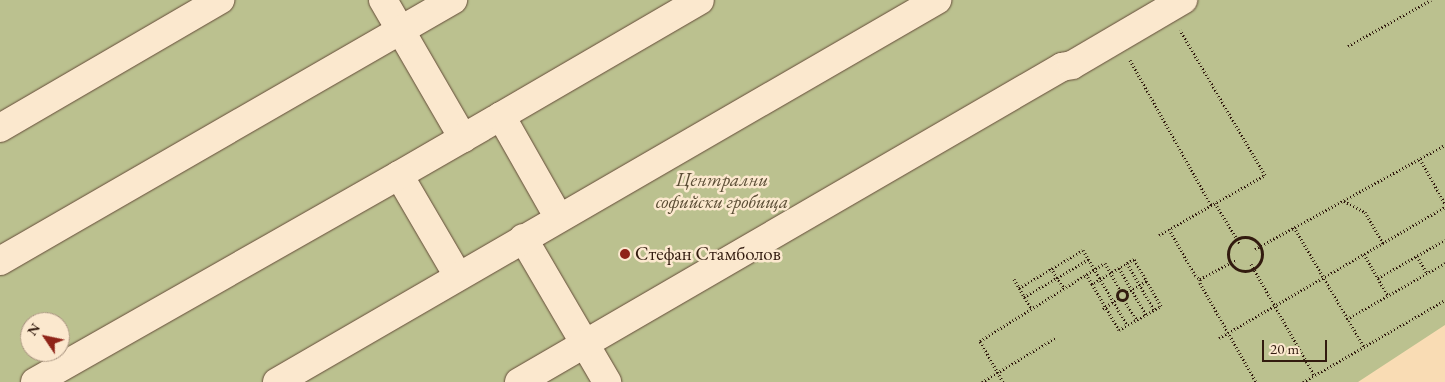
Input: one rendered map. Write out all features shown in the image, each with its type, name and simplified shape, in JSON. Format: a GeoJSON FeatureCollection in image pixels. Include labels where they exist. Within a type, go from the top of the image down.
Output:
{"type":"FeatureCollection","features":[{"type":"Feature","properties":{"kind":"lane"},"geometry":{"type":"LineString","coordinates":[[0,128],[220,0]]}},
{"type":"Feature","properties":{"kind":"lane"},"geometry":{"type":"LineString","coordinates":[[383,0],[463,138]]}},
{"type":"Feature","properties":{"kind":"lane"},"geometry":{"type":"LineString","coordinates":[[0,261],[454,0]]}},
{"type":"Feature","properties":{"kind":"lane"},"geometry":{"type":"LineString","coordinates":[[35,382],[399,175],[700,0]]}},
{"type":"Feature","properties":{"kind":"lane"},"geometry":{"type":"LineString","coordinates":[[277,382],[937,0]]}},
{"type":"Feature","properties":{"kind":"lane"},"geometry":{"type":"LineString","coordinates":[[519,382],[1062,67],[1072,65],[1176,4]]}},
{"type":"Feature","properties":{"kind":"lane"},"geometry":{"type":"LineString","coordinates":[[501,116],[559,218]]}},
{"type":"Feature","properties":{"kind":"lane"},"geometry":{"type":"LineString","coordinates":[[399,175],[458,276]]}},
{"type":"Feature","properties":{"kind":"lane"},"geometry":{"type":"LineString","coordinates":[[523,238],[607,382]]}},
{"type":"Feature","properties":{"kind":"path"},"geometry":{"type":"LineString","coordinates":[[1348,46],[1431,0]]}},
{"type":"Feature","properties":{"kind":"path"},"geometry":{"type":"LineString","coordinates":[[1159,235],[1265,175],[1176,4]]}},
{"type":"Feature","properties":{"kind":"path"},"geometry":{"type":"LineString","coordinates":[[1118,38],[1211,206]]}},
{"type":"Feature","properties":{"kind":"path"},"geometry":{"type":"LineString","coordinates":[[1255,249],[1445,145]]}},
{"type":"Feature","properties":{"kind":"path"},"geometry":{"type":"LineString","coordinates":[[1219,338],[1445,205],[1420,159]]}},
{"type":"Feature","properties":{"kind":"path"},"geometry":{"type":"LineString","coordinates":[[1343,201],[1365,212],[1383,242]]}},
{"type":"Feature","properties":{"kind":"path"},"geometry":{"type":"LineString","coordinates":[[1216,203],[1240,244]]}},
{"type":"Feature","properties":{"kind":"path"},"geometry":{"type":"LineString","coordinates":[[1294,227],[1364,347]]}},
{"type":"Feature","properties":{"kind":"path"},"geometry":{"type":"LineString","coordinates":[[1169,230],[1195,276],[1200,279],[1200,283],[1256,382]]}},
{"type":"Feature","properties":{"kind":"path"},"geometry":{"type":"LineString","coordinates":[[1245,236],[1254,239],[1260,246],[1262,254],[1260,263],[1254,269],[1244,272],[1236,269],[1229,262],[1227,254],[1230,245],[1236,238],[1245,236]]}},
{"type":"Feature","properties":{"kind":"path"},"geometry":{"type":"LineString","coordinates":[[1378,278],[1445,240]]}},
{"type":"Feature","properties":{"kind":"path"},"geometry":{"type":"LineString","coordinates":[[1018,288],[1083,250],[1127,325]]}},
{"type":"Feature","properties":{"kind":"path"},"geometry":{"type":"LineString","coordinates":[[1364,254],[1388,296]]}},
{"type":"Feature","properties":{"kind":"path"},"geometry":{"type":"LineString","coordinates":[[1417,256],[1427,273]]}},
{"type":"Feature","properties":{"kind":"path"},"geometry":{"type":"LineString","coordinates":[[1024,297],[1089,259]]}},
{"type":"Feature","properties":{"kind":"path"},"geometry":{"type":"LineString","coordinates":[[1086,274],[1105,308],[1120,330],[1161,306],[1134,259],[1092,284]]}},
{"type":"Feature","properties":{"kind":"path"},"geometry":{"type":"LineString","coordinates":[[1200,279],[1235,260]]}},
{"type":"Feature","properties":{"kind":"path"},"geometry":{"type":"LineString","coordinates":[[1003,382],[980,341],[1104,263],[1120,290],[1127,292]]}},
{"type":"Feature","properties":{"kind":"path"},"geometry":{"type":"LineString","coordinates":[[1127,263],[1154,310]]}},
{"type":"Feature","properties":{"kind":"path"},"geometry":{"type":"LineString","coordinates":[[1348,319],[1445,263]]}},
{"type":"Feature","properties":{"kind":"path"},"geometry":{"type":"LineString","coordinates":[[1251,264],[1314,375]]}},
{"type":"Feature","properties":{"kind":"path"},"geometry":{"type":"LineString","coordinates":[[1051,268],[1064,288]]}},
{"type":"Feature","properties":{"kind":"path"},"geometry":{"type":"LineString","coordinates":[[1119,268],[1146,315]]}},
{"type":"Feature","properties":{"kind":"path"},"geometry":{"type":"LineString","coordinates":[[1014,279],[1031,309]]}},
{"type":"Feature","properties":{"kind":"path"},"geometry":{"type":"LineString","coordinates":[[1124,300],[1127,297],[1127,292],[1147,280]]}},
{"type":"Feature","properties":{"kind":"path"},"geometry":{"type":"LineString","coordinates":[[1118,298],[1117,293],[1120,290]]}},
{"type":"Feature","properties":{"kind":"path"},"geometry":{"type":"LineString","coordinates":[[1105,308],[1118,298],[1124,300],[1137,320]]}},
{"type":"Feature","properties":{"kind":"path"},"geometry":{"type":"LineString","coordinates":[[1303,382],[1445,300]]}},
{"type":"Feature","properties":{"kind":"path"},"geometry":{"type":"LineString","coordinates":[[982,382],[1057,337]]}},
{"type":"Feature","properties":{"kind":"green space","name":"Централни софийски гробища"},"geometry":{"type":"Polygon","coordinates":[[[0,0],[1445,0],[1445,325],[1358,382],[0,382],[0,0]]]}},
{"type":"Feature","properties":{"kind":"place","name":"Стефан Стамболов"},"geometry":{"type":"Point","coordinates":[625,254]}}]}
